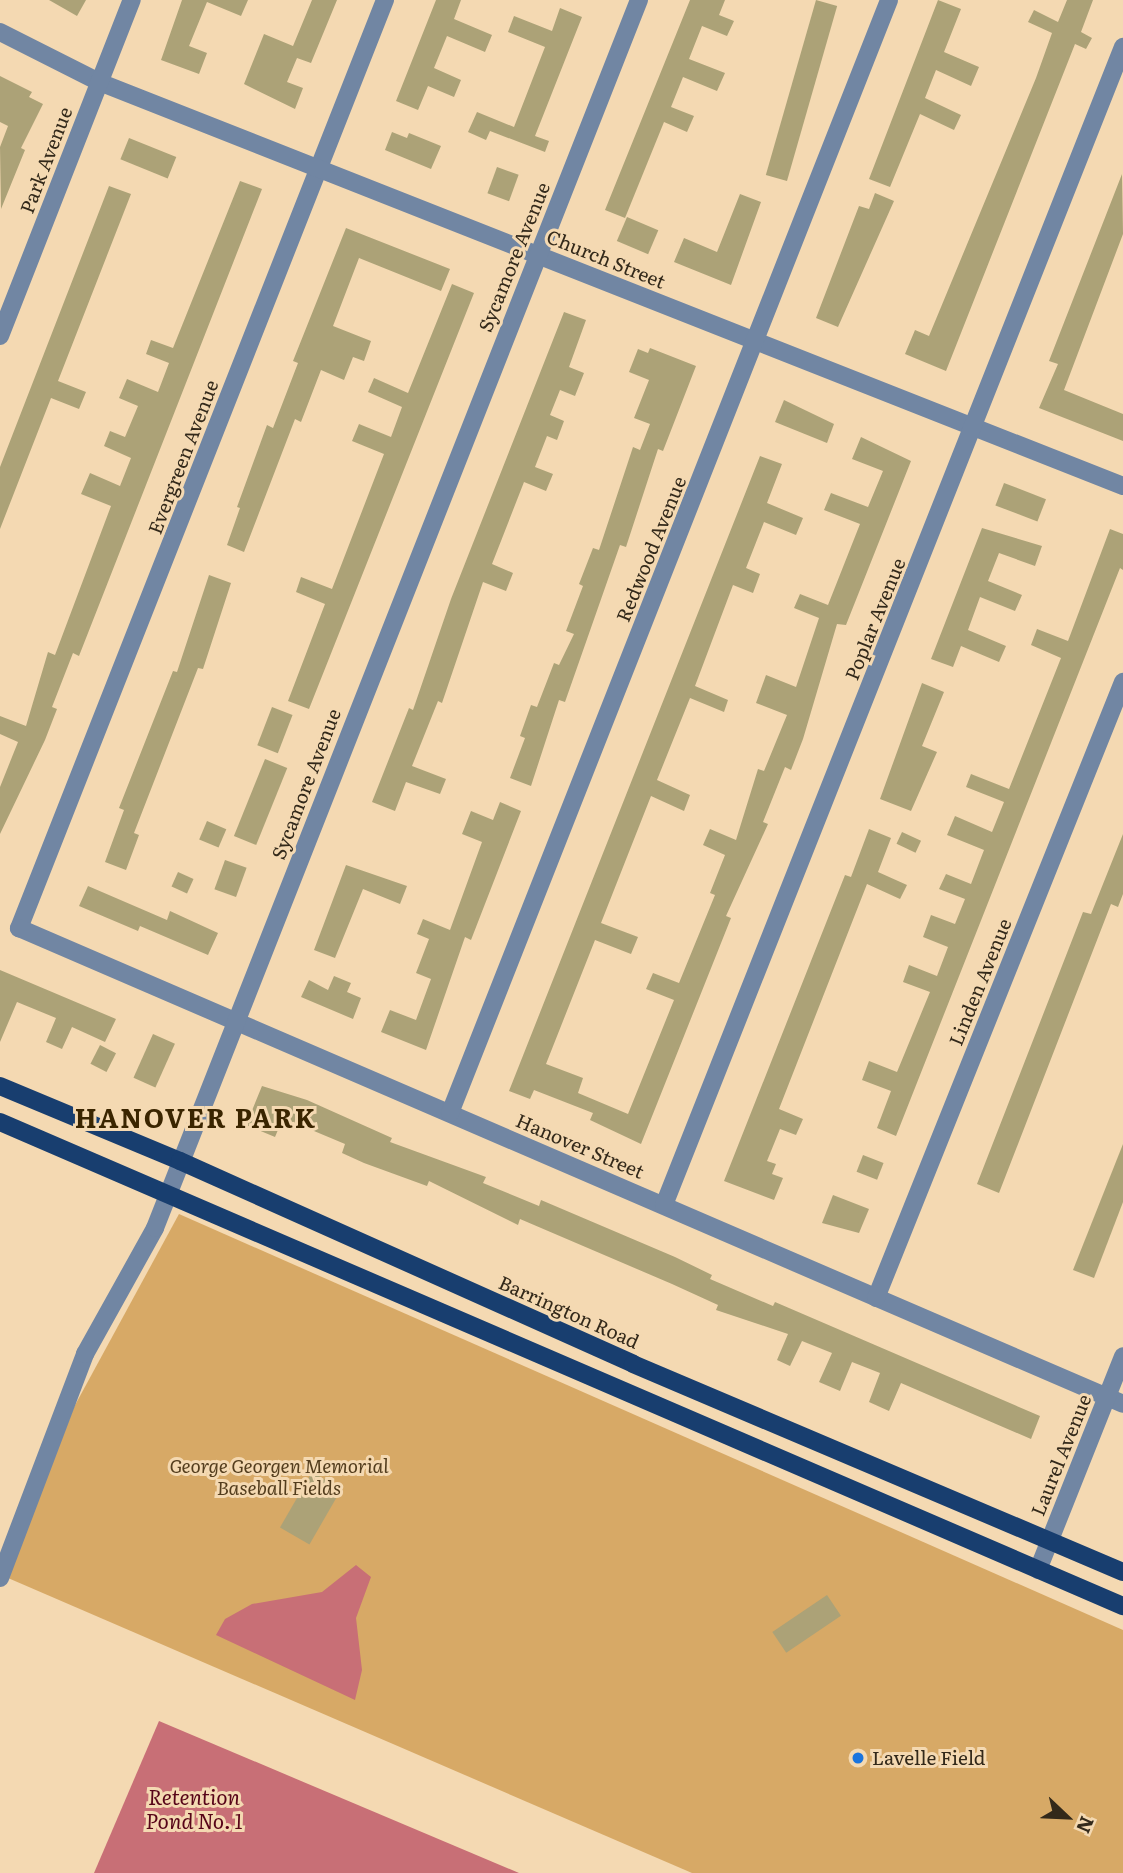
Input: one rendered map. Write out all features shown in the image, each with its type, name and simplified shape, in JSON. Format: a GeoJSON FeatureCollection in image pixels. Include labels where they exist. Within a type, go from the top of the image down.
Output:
{"type":"FeatureCollection","features":[{"type":"Feature","properties":{"kind":"main road","name":"Barrington Road"},"geometry":{"type":"LineString","coordinates":[[0,1086],[180,1161],[633,1364],[1123,1572]]}},
{"type":"Feature","properties":{"kind":"main road"},"geometry":{"type":"LineString","coordinates":[[0,1122],[1123,1606]]}},
{"type":"Feature","properties":{"kind":"street","name":"Park Avenue"},"geometry":{"type":"LineString","coordinates":[[0,336],[132,0]]}},
{"type":"Feature","properties":{"kind":"street","name":"Evergreen Avenue"},"geometry":{"type":"LineString","coordinates":[[19,928],[385,0]]}},
{"type":"Feature","properties":{"kind":"street","name":"Sycamore Avenue"},"geometry":{"type":"LineString","coordinates":[[0,1578],[85,1354],[155,1228],[166,1194],[639,0]]}},
{"type":"Feature","properties":{"kind":"street","name":"Redwood Avenue"},"geometry":{"type":"LineString","coordinates":[[450,1113],[889,0]]}},
{"type":"Feature","properties":{"kind":"street","name":"Church Street"},"geometry":{"type":"LineString","coordinates":[[0,32],[99,82],[1123,486]]}},
{"type":"Feature","properties":{"kind":"street","name":"Poplar Avenue"},"geometry":{"type":"LineString","coordinates":[[664,1205],[1123,47]]}},
{"type":"Feature","properties":{"kind":"street","name":"Linden Avenue"},"geometry":{"type":"LineString","coordinates":[[876,1298],[1123,682]]}},
{"type":"Feature","properties":{"kind":"street","name":"Hanover Street"},"geometry":{"type":"LineString","coordinates":[[19,928],[1115,1401]]}},
{"type":"Feature","properties":{"kind":"street","name":"Laurel Avenue"},"geometry":{"type":"LineString","coordinates":[[1038,1570],[1115,1401],[1123,1356]]}},
{"type":"Feature","properties":{"kind":"green space","name":"George Georgen Memorial Baseball Fields"},"geometry":{"type":"Polygon","coordinates":[[[179,1214],[1123,1630],[1123,1873],[692,1873],[8,1578],[74,1407],[179,1214]]]}},
{"type":"Feature","properties":{"kind":"water"},"geometry":{"type":"Polygon","coordinates":[[[356,1565],[371,1577],[356,1618],[362,1670],[355,1700],[216,1635],[225,1619],[252,1604],[322,1592],[356,1565]]]}},
{"type":"Feature","properties":{"kind":"water","name":"Retention Pond No. 1"},"geometry":{"type":"Polygon","coordinates":[[[159,1721],[519,1873],[94,1873],[159,1721]]]}},
{"type":"Feature","properties":{"kind":"building"},"geometry":{"type":"Polygon","coordinates":[[[49,0],[86,0],[77,16],[49,0]]]}},
{"type":"Feature","properties":{"kind":"building"},"geometry":{"type":"Polygon","coordinates":[[[182,0],[248,0],[241,16],[207,2],[189,46],[207,53],[199,74],[161,60],[182,0]]]}},
{"type":"Feature","properties":{"kind":"building"},"geometry":{"type":"Polygon","coordinates":[[[312,0],[337,0],[311,63],[297,58],[287,82],[303,88],[295,109],[244,84],[264,34],[293,46],[312,0]]]}},
{"type":"Feature","properties":{"kind":"building"},"geometry":{"type":"Polygon","coordinates":[[[436,0],[461,0],[454,19],[492,35],[485,52],[447,36],[434,68],[461,80],[454,97],[428,86],[418,110],[396,101],[436,0]]]}},
{"type":"Feature","properties":{"kind":"building"},"geometry":{"type":"Polygon","coordinates":[[[690,0],[725,0],[719,15],[734,21],[727,36],[702,26],[689,59],[725,73],[717,91],[683,77],[671,107],[694,116],[687,132],[664,122],[625,218],[605,210],[690,0]]]}},
{"type":"Feature","properties":{"kind":"building"},"geometry":{"type":"Polygon","coordinates":[[[816,0],[837,6],[787,181],[766,175],[816,0]]]}},
{"type":"Feature","properties":{"kind":"building"},"geometry":{"type":"Polygon","coordinates":[[[938,0],[961,9],[944,52],[979,67],[971,86],[936,70],[925,98],[961,115],[954,130],[920,114],[890,187],[869,179],[938,0]]]}},
{"type":"Feature","properties":{"kind":"building"},"geometry":{"type":"Polygon","coordinates":[[[1067,0],[1093,0],[1081,32],[1092,38],[1086,49],[1075,44],[946,371],[905,354],[915,330],[929,336],[1036,78],[1052,33],[1028,22],[1034,10],[1058,22],[1067,0]]]}},
{"type":"Feature","properties":{"kind":"building"},"geometry":{"type":"Polygon","coordinates":[[[560,8],[582,17],[535,136],[549,141],[545,152],[490,131],[486,140],[468,132],[477,112],[514,127],[545,47],[508,32],[514,16],[552,31],[560,8]]]}},
{"type":"Feature","properties":{"kind":"building"},"geometry":{"type":"Polygon","coordinates":[[[0,76],[32,92],[29,97],[43,104],[21,148],[25,150],[1,209],[0,147],[8,126],[0,122],[0,76]]]}},
{"type":"Feature","properties":{"kind":"building"},"geometry":{"type":"Polygon","coordinates":[[[392,132],[407,138],[409,133],[441,146],[431,169],[385,150],[392,132]]]}},
{"type":"Feature","properties":{"kind":"building"},"geometry":{"type":"Polygon","coordinates":[[[129,138],[176,157],[168,178],[120,159],[129,138]]]}},
{"type":"Feature","properties":{"kind":"building"},"geometry":{"type":"Polygon","coordinates":[[[497,167],[519,175],[509,201],[487,193],[497,167]]]}},
{"type":"Feature","properties":{"kind":"building"},"geometry":{"type":"Polygon","coordinates":[[[1122,174],[1123,234],[1064,390],[1123,414],[1123,441],[1039,408],[1058,364],[1049,361],[1122,174]]]}},
{"type":"Feature","properties":{"kind":"building"},"geometry":{"type":"Polygon","coordinates":[[[240,181],[262,189],[79,656],[73,653],[52,707],[57,709],[45,740],[0,834],[0,787],[18,742],[0,734],[0,716],[26,726],[48,652],[55,655],[111,506],[81,494],[90,473],[120,486],[131,458],[104,446],[110,431],[125,437],[138,406],[119,398],[127,379],[158,392],[169,363],[146,354],[151,340],[173,348],[240,181]]]}},
{"type":"Feature","properties":{"kind":"building"},"geometry":{"type":"Polygon","coordinates":[[[109,186],[131,194],[58,381],[86,392],[79,409],[51,398],[0,529],[0,467],[109,186]]]}},
{"type":"Feature","properties":{"kind":"building"},"geometry":{"type":"Polygon","coordinates":[[[875,193],[894,201],[838,327],[816,318],[859,206],[869,209],[875,193]]]}},
{"type":"Feature","properties":{"kind":"building"},"geometry":{"type":"Polygon","coordinates":[[[740,194],[761,202],[731,285],[674,262],[684,238],[717,252],[740,194]]]}},
{"type":"Feature","properties":{"kind":"building"},"geometry":{"type":"Polygon","coordinates":[[[627,217],[658,230],[648,254],[617,241],[627,217]]]}},
{"type":"Feature","properties":{"kind":"building"},"geometry":{"type":"Polygon","coordinates":[[[346,228],[450,269],[441,291],[359,258],[333,326],[371,341],[364,361],[353,357],[344,380],[321,370],[301,422],[295,419],[244,552],[227,545],[240,508],[237,507],[267,425],[273,428],[298,363],[293,361],[346,228]]]}},
{"type":"Feature","properties":{"kind":"building"},"geometry":{"type":"Polygon","coordinates":[[[452,284],[474,293],[309,709],[288,701],[325,604],[296,592],[301,577],[332,589],[384,454],[352,441],[359,424],[391,437],[402,407],[368,392],[374,378],[408,393],[452,284]]]}},
{"type":"Feature","properties":{"kind":"building"},"geometry":{"type":"Polygon","coordinates":[[[564,312],[586,320],[569,367],[584,373],[575,396],[560,390],[550,415],[564,421],[557,440],[547,436],[535,467],[553,474],[546,491],[524,482],[492,564],[513,573],[506,591],[483,582],[442,703],[438,701],[412,766],[446,779],[440,794],[406,782],[395,811],[372,802],[409,708],[413,710],[451,599],[564,312]]]}},
{"type":"Feature","properties":{"kind":"building"},"geometry":{"type":"Polygon","coordinates":[[[650,348],[696,366],[663,451],[658,449],[626,547],[620,545],[565,702],[559,700],[531,786],[510,778],[525,738],[520,736],[531,705],[537,707],[554,663],[559,665],[574,634],[566,631],[583,586],[579,584],[593,548],[599,550],[633,447],[640,450],[650,424],[634,418],[649,380],[629,372],[638,349],[648,353],[650,348]]]}},
{"type":"Feature","properties":{"kind":"building"},"geometry":{"type":"Polygon","coordinates":[[[784,400],[834,424],[827,443],[775,422],[784,400]]]}},
{"type":"Feature","properties":{"kind":"building"},"geometry":{"type":"Polygon","coordinates":[[[861,437],[911,461],[846,625],[837,624],[803,739],[791,770],[785,767],[763,822],[768,824],[726,916],[731,918],[641,1144],[590,1120],[593,1113],[534,1090],[530,1099],[509,1091],[760,456],[782,464],[767,503],[803,518],[796,535],[764,522],[746,568],[760,574],[753,593],[733,585],[695,686],[728,700],[724,712],[690,698],[657,780],[690,795],[684,811],[651,796],[601,923],[638,937],[631,954],[595,940],[546,1064],[583,1078],[578,1093],[628,1114],[674,1000],[646,989],[653,973],[679,983],[715,895],[710,893],[725,855],[703,845],[710,829],[736,840],[758,769],[764,771],[787,715],[756,703],[766,675],[796,687],[819,618],[794,608],[800,594],[828,605],[860,524],[824,510],[831,493],[868,507],[883,471],[852,459],[861,437]]]}},
{"type":"Feature","properties":{"kind":"building"},"geometry":{"type":"Polygon","coordinates":[[[1004,483],[1046,499],[1037,522],[995,505],[1004,483]]]}},
{"type":"Feature","properties":{"kind":"building"},"geometry":{"type":"Polygon","coordinates":[[[982,528],[1042,546],[1035,566],[999,553],[988,581],[1022,595],[1015,611],[980,597],[968,630],[1006,646],[999,662],[961,646],[953,667],[931,659],[982,528]]]}},
{"type":"Feature","properties":{"kind":"building"},"geometry":{"type":"Polygon","coordinates":[[[1110,529],[1123,534],[1123,570],[1120,568],[896,1136],[877,1128],[891,1091],[862,1080],[869,1061],[897,1072],[930,992],[903,982],[909,965],[937,976],[948,947],[923,937],[931,915],[955,924],[965,899],[939,889],[946,874],[971,884],[984,850],[947,835],[955,816],[992,832],[1004,802],[966,787],[971,774],[1009,789],[1061,658],[1031,645],[1037,629],[1068,641],[1110,529]]]}},
{"type":"Feature","properties":{"kind":"building"},"geometry":{"type":"Polygon","coordinates":[[[209,575],[231,583],[203,669],[198,668],[134,833],[139,835],[126,870],[105,862],[124,810],[119,808],[173,671],[177,672],[209,575]]]}},
{"type":"Feature","properties":{"kind":"building"},"geometry":{"type":"Polygon","coordinates":[[[922,683],[944,692],[922,746],[937,752],[911,811],[880,799],[922,683]]]}},
{"type":"Feature","properties":{"kind":"building"},"geometry":{"type":"Polygon","coordinates":[[[272,707],[293,715],[278,753],[257,745],[272,707]]]}},
{"type":"Feature","properties":{"kind":"building"},"geometry":{"type":"Polygon","coordinates":[[[265,759],[287,768],[256,845],[234,836],[265,759]]]}},
{"type":"Feature","properties":{"kind":"building"},"geometry":{"type":"Polygon","coordinates":[[[500,802],[521,811],[471,940],[465,937],[426,1050],[381,1032],[390,1010],[416,1020],[431,979],[416,973],[429,939],[417,934],[423,919],[450,930],[482,842],[462,834],[471,811],[493,820],[500,802]]]}},
{"type":"Feature","properties":{"kind":"building"},"geometry":{"type":"Polygon","coordinates":[[[207,821],[226,829],[219,848],[199,839],[207,821]]]}},
{"type":"Feature","properties":{"kind":"building"},"geometry":{"type":"Polygon","coordinates":[[[869,829],[891,838],[878,872],[907,885],[900,899],[867,884],[779,1109],[803,1119],[796,1135],[780,1129],[767,1161],[776,1164],[772,1174],[783,1178],[774,1200],[724,1181],[845,875],[851,877],[869,829]]]}},
{"type":"Feature","properties":{"kind":"building"},"geometry":{"type":"Polygon","coordinates":[[[902,832],[921,841],[916,853],[897,844],[902,832]]]}},
{"type":"Feature","properties":{"kind":"building"},"geometry":{"type":"Polygon","coordinates":[[[1123,834],[1123,894],[1118,907],[1111,904],[999,1193],[977,1184],[1083,912],[1091,914],[1123,834]]]}},
{"type":"Feature","properties":{"kind":"building"},"geometry":{"type":"Polygon","coordinates":[[[225,860],[247,868],[236,897],[214,889],[225,860]]]}},
{"type":"Feature","properties":{"kind":"building"},"geometry":{"type":"Polygon","coordinates":[[[346,865],[407,886],[400,904],[363,889],[335,958],[314,950],[346,865]]]}},
{"type":"Feature","properties":{"kind":"building"},"geometry":{"type":"Polygon","coordinates":[[[178,872],[194,879],[187,894],[171,887],[178,872]]]}},
{"type":"Feature","properties":{"kind":"building"},"geometry":{"type":"Polygon","coordinates":[[[88,886],[167,920],[170,911],[218,933],[208,955],[140,926],[138,931],[79,906],[88,886]]]}},
{"type":"Feature","properties":{"kind":"building"},"geometry":{"type":"Polygon","coordinates":[[[0,970],[116,1019],[105,1042],[72,1027],[62,1049],[46,1042],[56,1018],[17,1002],[0,1042],[0,970]]]}},
{"type":"Feature","properties":{"kind":"building"},"geometry":{"type":"Polygon","coordinates":[[[334,976],[351,983],[347,992],[361,998],[353,1019],[301,997],[309,980],[328,990],[334,976]]]}},
{"type":"Feature","properties":{"kind":"building"},"geometry":{"type":"Polygon","coordinates":[[[153,1034],[175,1044],[155,1088],[133,1078],[153,1034]]]}},
{"type":"Feature","properties":{"kind":"building"},"geometry":{"type":"Polygon","coordinates":[[[100,1045],[116,1053],[107,1072],[90,1064],[100,1045]]]}},
{"type":"Feature","properties":{"kind":"building"},"geometry":{"type":"Polygon","coordinates":[[[262,1086],[307,1100],[392,1138],[390,1142],[486,1177],[483,1183],[539,1206],[541,1200],[675,1257],[712,1275],[710,1279],[773,1306],[775,1302],[1040,1416],[1031,1439],[901,1383],[889,1411],[869,1402],[880,1373],[852,1362],[840,1391],[819,1382],[832,1353],[802,1341],[790,1366],[777,1360],[788,1334],[716,1310],[718,1305],[672,1284],[520,1219],[518,1225],[429,1181],[427,1186],[364,1163],[342,1153],[345,1144],[283,1118],[275,1137],[246,1125],[262,1086]]]}},
{"type":"Feature","properties":{"kind":"building"},"geometry":{"type":"Polygon","coordinates":[[[1123,1144],[1123,1202],[1094,1278],[1073,1270],[1123,1144]]]}},
{"type":"Feature","properties":{"kind":"building"},"geometry":{"type":"Polygon","coordinates":[[[863,1155],[884,1163],[877,1180],[857,1172],[863,1155]]]}},
{"type":"Feature","properties":{"kind":"building"},"geometry":{"type":"Polygon","coordinates":[[[833,1195],[869,1209],[859,1233],[822,1223],[833,1195]]]}},
{"type":"Feature","properties":{"kind":"building"},"geometry":{"type":"Polygon","coordinates":[[[312,1472],[341,1489],[309,1544],[280,1527],[312,1472]]]}},
{"type":"Feature","properties":{"kind":"building"},"geometry":{"type":"Polygon","coordinates":[[[827,1595],[841,1616],[786,1653],[772,1632],[827,1595]]]}},
{"type":"Feature","properties":{"kind":"place","name":"Lavelle Field"},"geometry":{"type":"Point","coordinates":[858,1758]}},
{"type":"Feature","properties":{"kind":"district","name":"HANOVER PARK"},"geometry":{"type":"Point","coordinates":[196,1117]}}]}
